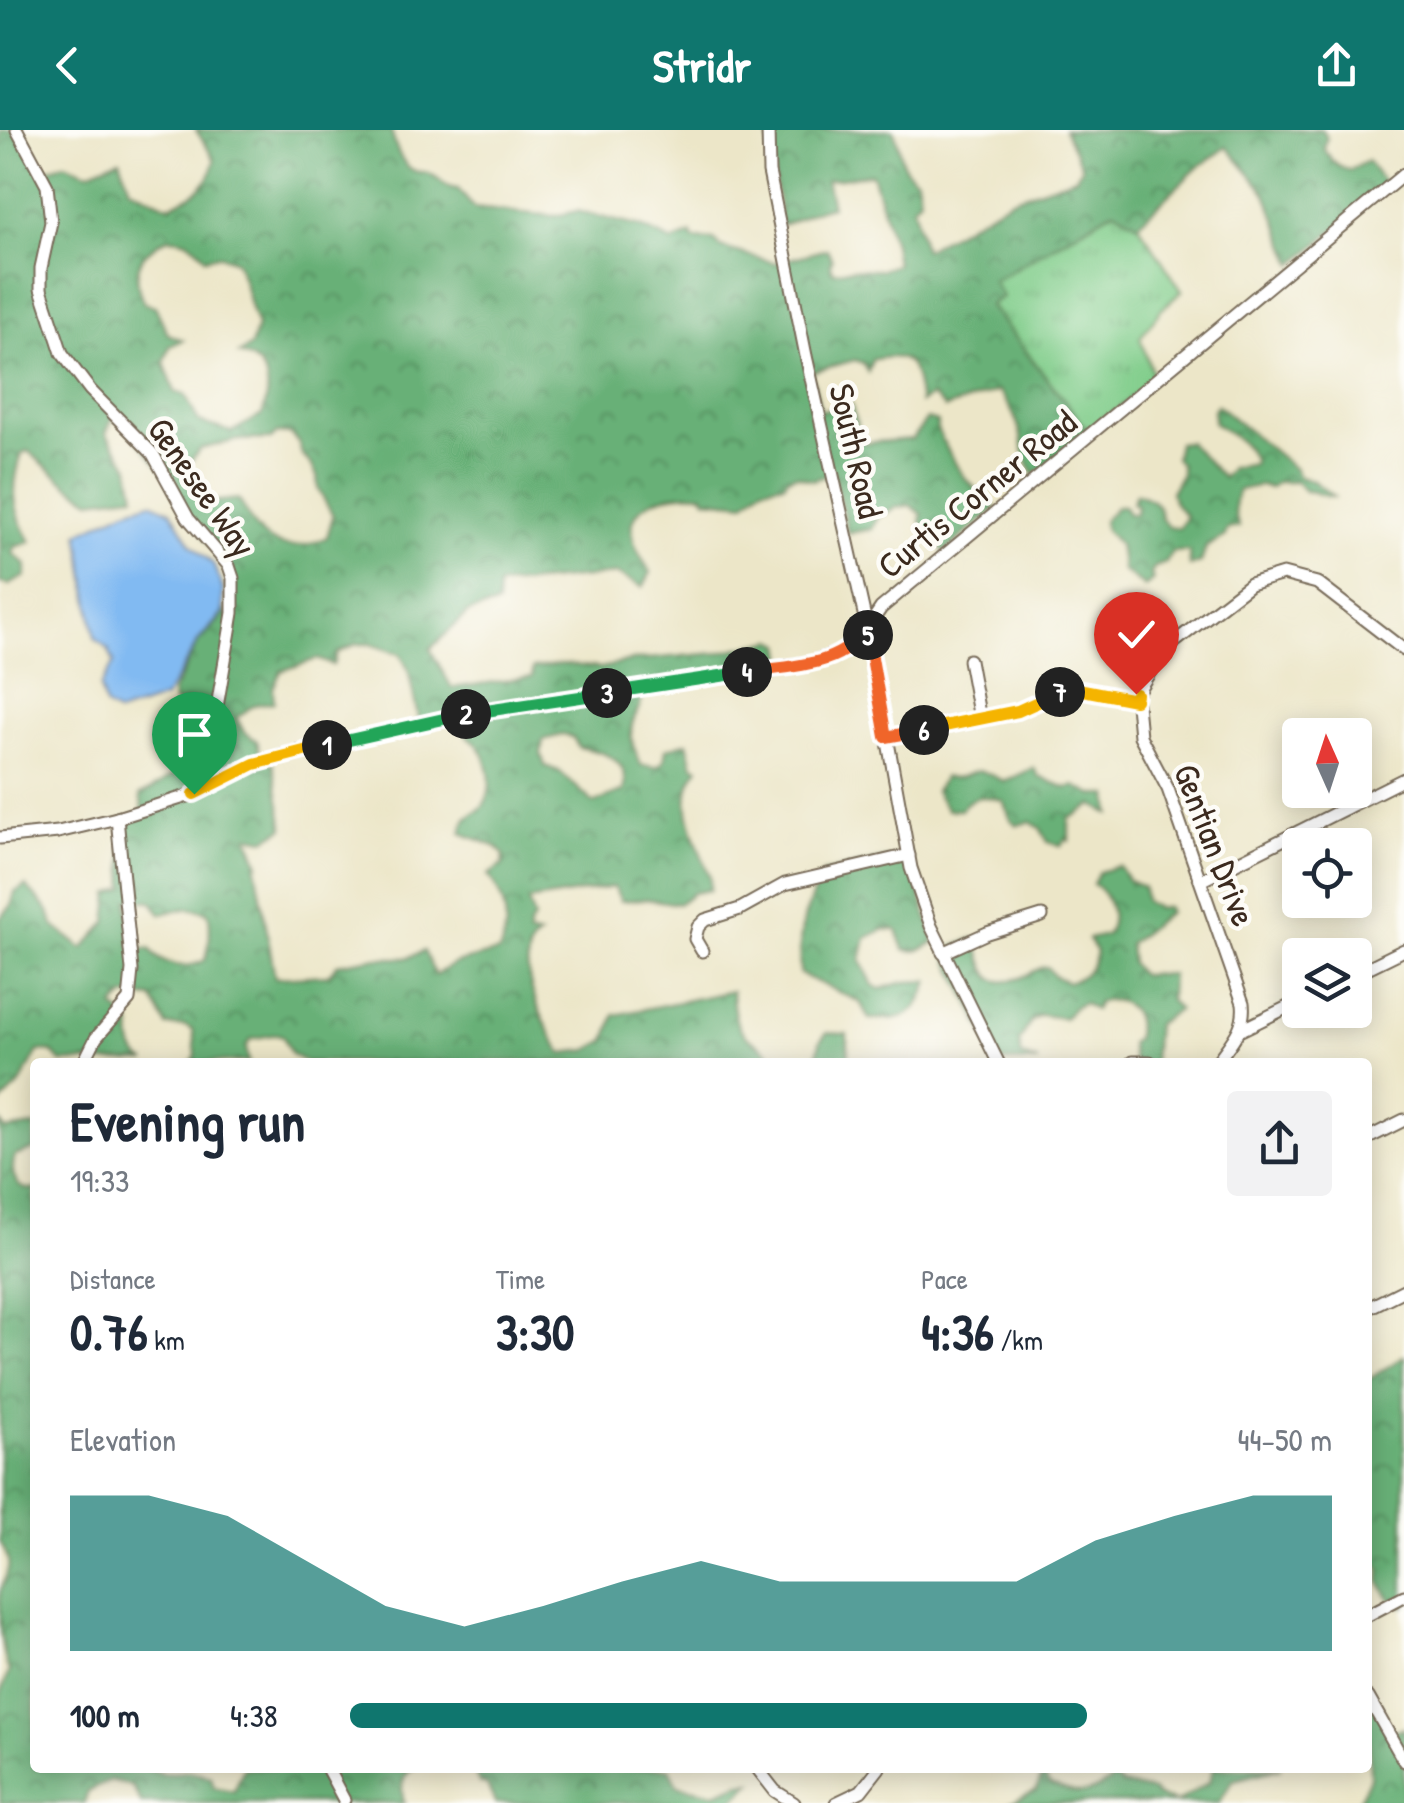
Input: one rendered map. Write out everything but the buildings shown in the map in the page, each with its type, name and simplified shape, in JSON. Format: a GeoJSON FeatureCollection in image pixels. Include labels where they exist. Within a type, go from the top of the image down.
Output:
{"type":"FeatureCollection","features":[{"type":"Feature","properties":{"kind":"street","name":"Genesee Way"},"geometry":{"type":"LineString","coordinates":[[17,130],[47,186],[51,222],[41,289],[62,354],[90,390],[153,454],[188,518],[229,566],[233,578],[233,612],[203,789]]}},
{"type":"Feature","properties":{"kind":"street","name":"South Road"},"geometry":{"type":"LineString","coordinates":[[768,130],[769,172],[867,626],[909,856],[924,911],[996,1058]]}},
{"type":"Feature","properties":{"kind":"street","name":"Curtis Corner Road"},"geometry":{"type":"LineString","coordinates":[[0,838],[58,832],[116,818],[203,789],[254,764],[291,752],[464,714],[816,662],[849,649],[881,608],[1404,174]]}},
{"type":"Feature","properties":{"kind":"street"},"geometry":{"type":"LineString","coordinates":[[886,737],[1018,711],[1070,690],[1135,700],[1163,652],[1250,584],[1283,574],[1317,583],[1404,650]]}},
{"type":"Feature","properties":{"kind":"street"},"geometry":{"type":"LineString","coordinates":[[969,660],[980,720]]}},
{"type":"Feature","properties":{"kind":"street","name":"Gentian Drive"},"geometry":{"type":"LineString","coordinates":[[1135,700],[1140,736],[1168,789],[1244,1003],[1241,1030]]}},
{"type":"Feature","properties":{"kind":"street"},"geometry":{"type":"LineString","coordinates":[[1372,795],[1404,779]]}},
{"type":"Feature","properties":{"kind":"street"},"geometry":{"type":"LineString","coordinates":[[1202,880],[1346,808]]}},
{"type":"Feature","properties":{"kind":"street"},"geometry":{"type":"LineString","coordinates":[[86,1058],[96,1038],[126,1006],[131,991],[116,818]]}},
{"type":"Feature","properties":{"kind":"street"},"geometry":{"type":"LineString","coordinates":[[702,951],[695,938],[705,920],[740,909],[792,882],[909,856]]}},
{"type":"Feature","properties":{"kind":"street"},"geometry":{"type":"LineString","coordinates":[[943,953],[987,933],[1042,916]]}},
{"type":"Feature","properties":{"kind":"street"},"geometry":{"type":"LineString","coordinates":[[1372,966],[1404,950]]}},
{"type":"Feature","properties":{"kind":"street"},"geometry":{"type":"LineString","coordinates":[[1220,1058],[1241,1030],[1282,1010]]}},
{"type":"Feature","properties":{"kind":"street"},"geometry":{"type":"LineString","coordinates":[[1372,1136],[1404,1120]]}},
{"type":"Feature","properties":{"kind":"street"},"geometry":{"type":"LineString","coordinates":[[1372,1306],[1404,1290]]}},
{"type":"Feature","properties":{"kind":"street"},"geometry":{"type":"LineString","coordinates":[[1372,1613],[1404,1596]]}},
{"type":"Feature","properties":{"kind":"street"},"geometry":{"type":"LineString","coordinates":[[1372,1704],[1404,1761]]}},
{"type":"Feature","properties":{"kind":"street"},"geometry":{"type":"LineString","coordinates":[[330,1773],[344,1800]]}},
{"type":"Feature","properties":{"kind":"street"},"geometry":{"type":"LineString","coordinates":[[761,1773],[775,1791],[794,1803]]}},
{"type":"Feature","properties":{"kind":"street"},"geometry":{"type":"LineString","coordinates":[[836,1803],[861,1791],[875,1773]]}},
{"type":"Feature","properties":{"kind":"green space"},"geometry":{"type":"Polygon","coordinates":[[[0,130],[18,130],[43,171],[65,163],[88,172],[120,159],[130,188],[169,206],[199,189],[213,169],[215,160],[196,130],[391,130],[399,153],[410,168],[458,189],[474,208],[554,216],[577,211],[641,227],[673,242],[692,234],[693,239],[714,240],[720,247],[775,263],[827,249],[832,271],[879,270],[896,264],[872,174],[826,180],[832,206],[781,225],[768,130],[893,130],[903,163],[917,179],[920,198],[913,206],[924,250],[1014,198],[1076,177],[1082,167],[1064,130],[1321,130],[1327,137],[1324,148],[1334,163],[1350,170],[1367,161],[1387,186],[1294,264],[1265,192],[1227,147],[1197,168],[1138,224],[1114,210],[993,281],[1002,297],[989,305],[1090,433],[1034,475],[1015,418],[999,391],[945,408],[932,396],[920,403],[910,365],[896,357],[872,360],[868,372],[863,363],[855,360],[811,372],[821,411],[850,402],[863,443],[912,439],[927,419],[937,422],[958,468],[996,508],[944,552],[921,522],[922,514],[910,505],[878,517],[872,529],[848,533],[833,473],[813,480],[796,475],[787,478],[785,483],[763,487],[745,503],[706,499],[704,494],[665,497],[650,502],[633,522],[633,536],[651,572],[643,587],[617,574],[498,586],[497,605],[469,612],[430,649],[452,688],[532,677],[533,668],[563,664],[601,668],[635,660],[718,653],[774,640],[782,644],[786,667],[644,687],[632,723],[632,739],[641,765],[657,767],[664,761],[666,749],[687,742],[693,765],[699,768],[688,793],[690,822],[710,878],[710,890],[693,893],[678,904],[647,899],[621,901],[614,887],[528,901],[534,919],[529,935],[539,936],[531,946],[528,960],[533,994],[563,1053],[588,1050],[606,1040],[615,1015],[732,991],[739,1028],[774,1058],[298,1058],[291,1054],[283,1036],[277,1034],[251,1039],[246,1047],[248,1058],[195,1058],[193,1030],[167,1026],[152,998],[125,996],[114,1007],[132,1025],[133,1047],[141,1058],[57,1058],[52,1052],[38,1051],[30,1058],[19,1086],[0,1104],[0,918],[11,906],[15,892],[26,886],[49,911],[53,925],[83,949],[107,922],[110,894],[125,888],[121,821],[143,813],[140,795],[177,771],[192,755],[196,713],[174,702],[172,693],[199,641],[219,620],[223,607],[229,621],[234,578],[188,516],[168,477],[115,413],[106,433],[130,467],[135,495],[91,500],[28,451],[22,453],[15,499],[31,542],[15,547],[13,553],[26,565],[26,576],[9,585],[0,583],[0,130]],[[168,238],[150,250],[140,264],[140,292],[144,303],[155,306],[168,334],[183,340],[170,346],[164,363],[175,392],[185,395],[199,422],[231,432],[262,415],[267,395],[263,370],[239,354],[251,346],[257,326],[239,269],[236,261],[219,255],[205,258],[185,240],[168,238]],[[277,433],[271,439],[238,440],[200,449],[188,465],[192,493],[208,502],[238,499],[255,527],[280,544],[298,546],[327,537],[333,516],[318,489],[317,476],[302,455],[299,443],[290,434],[277,433]],[[356,644],[337,653],[333,665],[317,659],[281,671],[273,688],[274,702],[254,705],[236,718],[244,732],[257,741],[262,760],[273,764],[284,828],[265,839],[248,836],[259,864],[256,866],[275,978],[328,975],[337,964],[406,958],[424,951],[435,975],[455,963],[499,952],[505,912],[488,875],[503,865],[504,855],[497,847],[461,833],[466,818],[486,801],[490,780],[481,749],[467,736],[463,714],[419,722],[408,669],[400,654],[370,644],[356,644]],[[565,734],[543,740],[541,754],[545,766],[559,771],[594,803],[624,791],[620,765],[597,751],[578,747],[565,734]],[[128,900],[131,948],[150,949],[160,959],[175,965],[205,960],[210,937],[208,913],[190,909],[161,914],[151,901],[128,900]]]}},
{"type":"Feature","properties":{"kind":"green space"},"geometry":{"type":"Polygon","coordinates":[[[1115,209],[1138,224],[1182,291],[1160,311],[1140,338],[1154,378],[1090,433],[989,304],[993,281],[1115,209]]]}},
{"type":"Feature","properties":{"kind":"green space"},"geometry":{"type":"Polygon","coordinates":[[[1217,405],[1295,469],[1299,477],[1313,481],[1334,497],[1304,491],[1296,482],[1239,490],[1234,508],[1239,527],[1227,529],[1225,536],[1206,547],[1201,563],[1190,566],[1189,551],[1172,552],[1166,563],[1155,567],[1153,580],[1145,587],[1123,571],[1119,545],[1105,530],[1103,521],[1117,506],[1124,506],[1128,514],[1136,514],[1137,505],[1132,503],[1136,494],[1156,504],[1168,526],[1179,528],[1186,516],[1174,503],[1171,492],[1181,474],[1181,465],[1175,458],[1178,443],[1189,442],[1223,478],[1231,468],[1254,464],[1244,445],[1214,423],[1213,410],[1217,405]]]}},
{"type":"Feature","properties":{"kind":"green space"},"geometry":{"type":"Polygon","coordinates":[[[1034,768],[1039,777],[1067,788],[1075,786],[1093,795],[1109,795],[1111,814],[1093,805],[1069,819],[1069,842],[1067,838],[1061,846],[1048,842],[1040,828],[1030,822],[1017,825],[1003,801],[980,797],[961,810],[947,810],[935,791],[944,777],[963,777],[978,771],[1004,782],[1034,768]]]}},
{"type":"Feature","properties":{"kind":"green space"},"geometry":{"type":"Polygon","coordinates":[[[908,854],[935,942],[920,950],[904,949],[897,930],[885,929],[866,938],[861,960],[873,985],[881,989],[904,982],[929,981],[919,1003],[908,1014],[869,1019],[860,1002],[800,974],[803,922],[823,873],[908,854]]]}},
{"type":"Feature","properties":{"kind":"green space"},"geometry":{"type":"Polygon","coordinates":[[[1119,866],[1129,881],[1143,887],[1145,901],[1158,909],[1167,907],[1169,912],[1129,944],[1131,963],[1140,975],[1171,974],[1170,1000],[1178,1010],[1156,1024],[1153,1058],[1132,1058],[1130,1043],[1135,1039],[1136,1021],[1129,1008],[1108,1000],[1098,1002],[1094,1010],[1084,1003],[1075,1006],[1064,1018],[1040,1015],[1031,1021],[1019,1042],[1022,1056],[1027,1058],[996,1058],[944,951],[974,938],[987,972],[997,981],[1017,979],[1047,967],[1067,982],[1079,978],[1090,968],[1096,952],[1088,939],[1106,935],[1111,922],[1107,900],[1093,884],[1099,872],[1119,866]]]}},
{"type":"Feature","properties":{"kind":"green space"},"geometry":{"type":"Polygon","coordinates":[[[827,1033],[847,1034],[849,1058],[817,1058],[820,1041],[827,1033]]]}},
{"type":"Feature","properties":{"kind":"green space"},"geometry":{"type":"Polygon","coordinates":[[[0,1122],[5,1130],[30,1127],[30,1151],[15,1156],[13,1169],[18,1184],[30,1189],[30,1773],[198,1773],[211,1776],[214,1787],[234,1791],[242,1773],[409,1773],[403,1783],[405,1803],[141,1803],[132,1786],[111,1780],[88,1792],[84,1803],[0,1803],[0,1696],[9,1671],[0,1600],[8,1563],[0,1541],[0,1122]]]}},
{"type":"Feature","properties":{"kind":"green space"},"geometry":{"type":"Polygon","coordinates":[[[1404,1356],[1404,1608],[1399,1598],[1391,1601],[1380,1582],[1381,1569],[1372,1561],[1372,1377],[1404,1356]]]}},
{"type":"Feature","properties":{"kind":"green space"},"geometry":{"type":"Polygon","coordinates":[[[1372,1702],[1390,1732],[1404,1728],[1404,1803],[1357,1803],[1370,1778],[1372,1702]]]}},
{"type":"Feature","properties":{"kind":"green space"},"geometry":{"type":"Polygon","coordinates":[[[475,1773],[671,1773],[677,1785],[715,1793],[752,1782],[731,1803],[495,1803],[487,1785],[479,1783],[475,1773]]]}},
{"type":"Feature","properties":{"kind":"green space"},"geometry":{"type":"Polygon","coordinates":[[[1043,1773],[1049,1785],[1069,1791],[1090,1792],[1114,1779],[1177,1802],[1209,1782],[1212,1773],[1261,1773],[1233,1780],[1219,1803],[1009,1803],[1036,1791],[1043,1773]]]}},
{"type":"Feature","properties":{"kind":"water"},"geometry":{"type":"Polygon","coordinates":[[[151,502],[171,511],[191,544],[213,564],[223,589],[223,613],[199,640],[165,698],[118,714],[105,706],[100,687],[114,663],[108,649],[95,638],[79,533],[151,502]]]}},
{"type":"Feature","properties":{"kind":"route"},"geometry":{"type":"LineString","coordinates":[[194,794],[232,773],[291,752],[464,714],[816,662],[849,649],[867,626],[886,737],[1018,711],[1070,690],[1135,700],[1136,694]]}}]}
